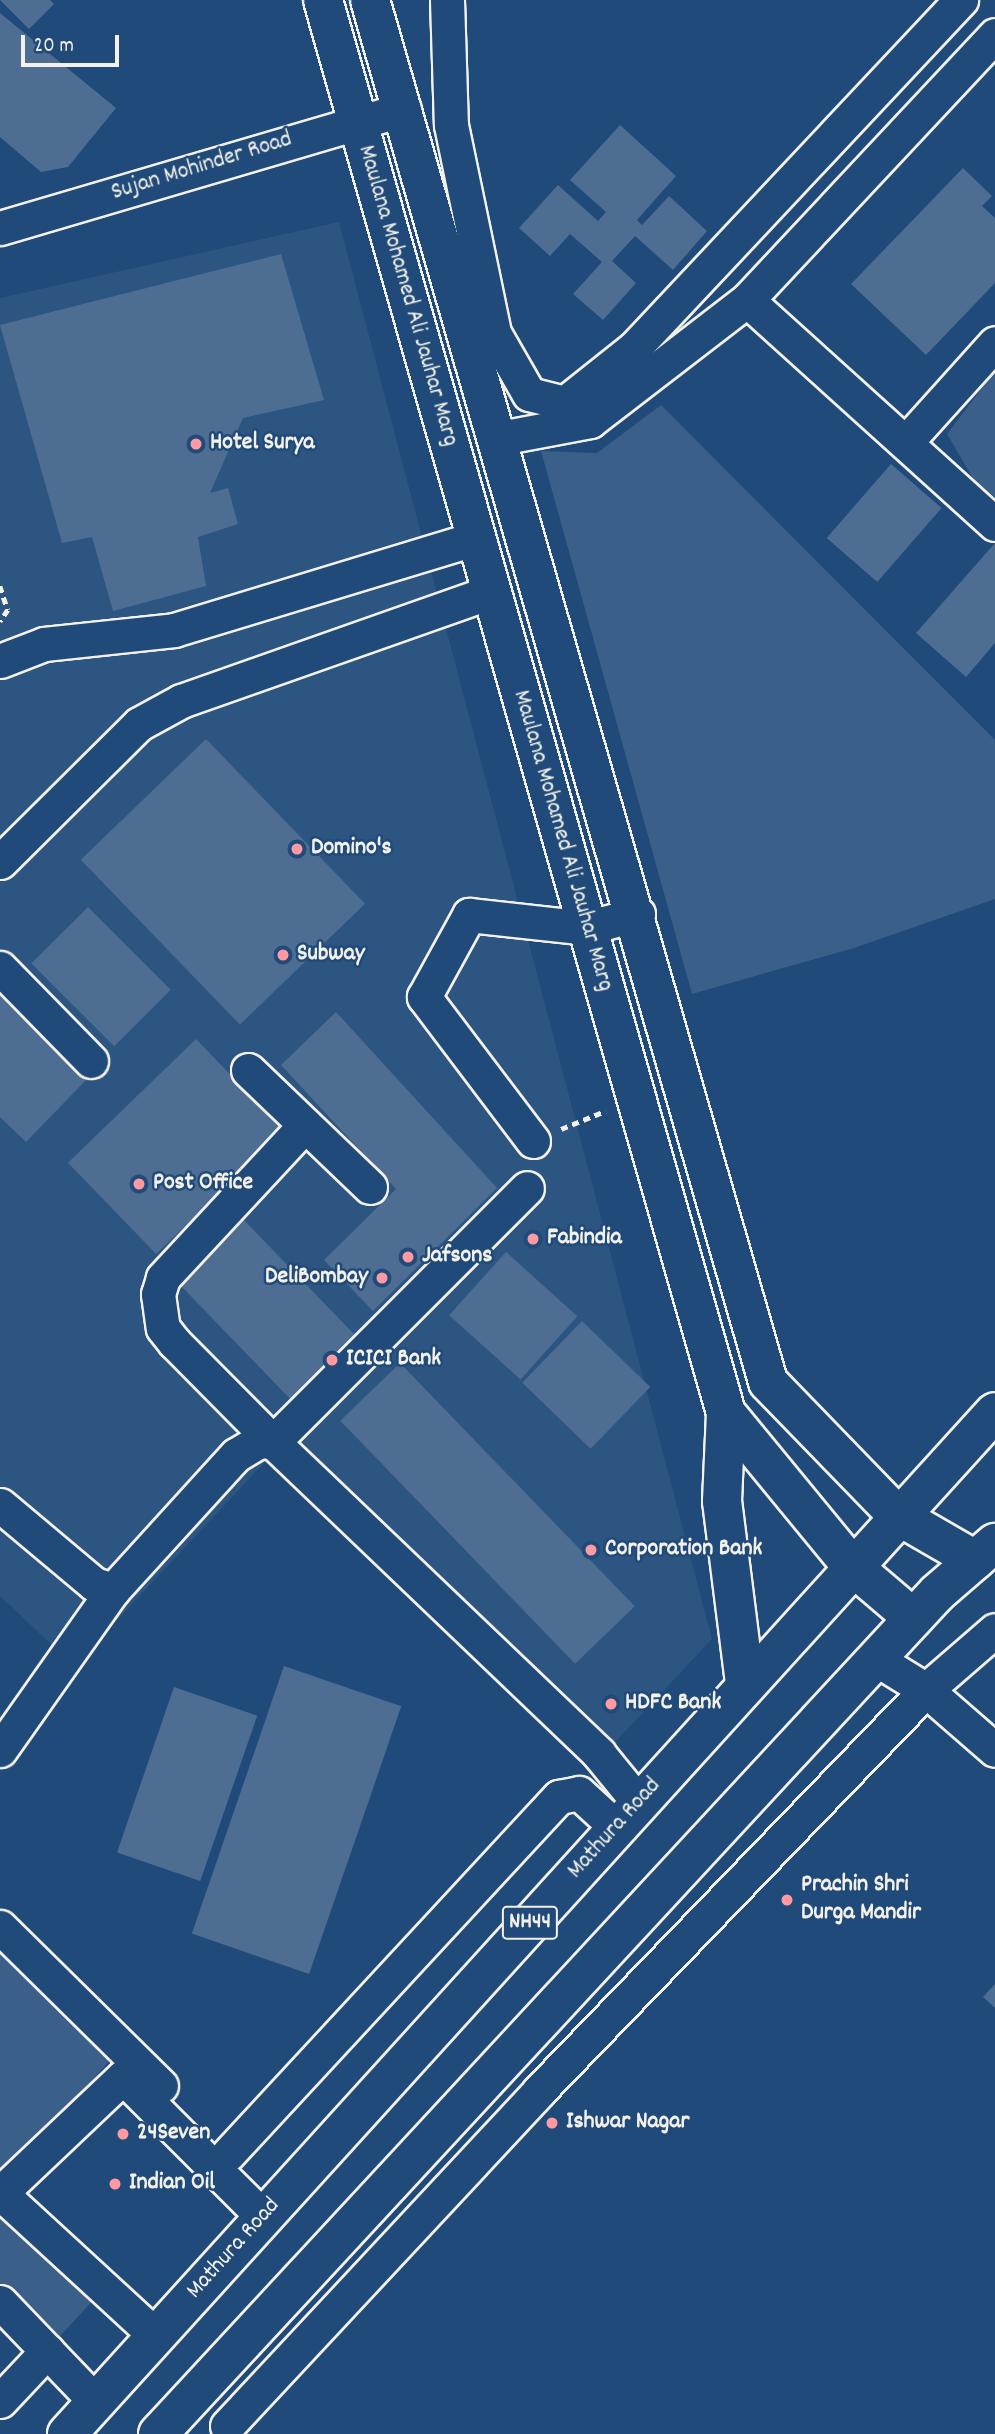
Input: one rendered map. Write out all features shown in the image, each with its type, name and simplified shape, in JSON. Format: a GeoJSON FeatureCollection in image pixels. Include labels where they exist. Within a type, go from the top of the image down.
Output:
{"type":"FeatureCollection","features":[{"type":"Feature","properties":{"kind":"main road","name":"Maulana Mohamed Ali Jauhar Marg"},"geometry":{"type":"LineString","coordinates":[[323,0],[726,1413],[851,1565],[914,1618]]}},
{"type":"Feature","properties":{"kind":"main road","name":"Maulana Mohamed Ali Jauhar Marg"},"geometry":{"type":"LineString","coordinates":[[370,0],[638,914],[768,1382],[897,1515],[985,1552]]}},
{"type":"Feature","properties":{"kind":"main road","name":"Mathura Road"},"geometry":{"type":"LineString","coordinates":[[66,2434],[628,1815],[851,1565],[995,1412]]}},
{"type":"Feature","properties":{"kind":"main road"},"geometry":{"type":"LineString","coordinates":[[726,1413],[722,1501],[745,1683]]}},
{"type":"Feature","properties":{"kind":"main road"},"geometry":{"type":"LineString","coordinates":[[158,2434],[914,1618],[985,1552]]}},
{"type":"Feature","properties":{"kind":"street"},"geometry":{"type":"LineString","coordinates":[[447,0],[451,125],[494,333],[529,394],[565,403],[634,348],[961,0]]}},
{"type":"Feature","properties":{"kind":"street"},"geometry":{"type":"LineString","coordinates":[[500,438],[590,421],[747,300],[995,36]]}},
{"type":"Feature","properties":{"kind":"street","name":"Sujan Mohinder Road"},"geometry":{"type":"LineString","coordinates":[[3,223],[404,109]]}},
{"type":"Feature","properties":{"kind":"street"},"geometry":{"type":"LineString","coordinates":[[747,300],[995,524]]}},
{"type":"Feature","properties":{"kind":"street"},"geometry":{"type":"LineString","coordinates":[[906,442],[995,343]]}},
{"type":"Feature","properties":{"kind":"street"},"geometry":{"type":"LineString","coordinates":[[0,661],[44,644],[174,630],[476,538]]}},
{"type":"Feature","properties":{"kind":"street"},"geometry":{"type":"LineString","coordinates":[[0,862],[139,724],[181,701],[491,592]]}},
{"type":"Feature","properties":{"kind":"street"},"geometry":{"type":"LineString","coordinates":[[533,1141],[424,997],[469,915],[586,928],[638,914]]}},
{"type":"Feature","properties":{"kind":"street"},"geometry":{"type":"LineString","coordinates":[[0,968],[92,1061]]}},
{"type":"Feature","properties":{"kind":"street"},"geometry":{"type":"LineString","coordinates":[[248,1070],[370,1187]]}},
{"type":"Feature","properties":{"kind":"street"},"geometry":{"type":"LineString","coordinates":[[305,1125],[163,1279],[158,1294],[163,1328],[274,1442],[599,1754],[628,1815]]}},
{"type":"Feature","properties":{"kind":"street"},"geometry":{"type":"LineString","coordinates":[[0,1750],[113,1590],[236,1455],[259,1441],[274,1442],[527,1188]]}},
{"type":"Feature","properties":{"kind":"street"},"geometry":{"type":"LineString","coordinates":[[0,1505],[94,1584],[113,1590]]}},
{"type":"Feature","properties":{"kind":"street"},"geometry":{"type":"LineString","coordinates":[[195,2395],[231,2430],[926,1690],[995,1630]]}},
{"type":"Feature","properties":{"kind":"street"},"geometry":{"type":"LineString","coordinates":[[876,1659],[926,1690],[995,1750]]}},
{"type":"Feature","properties":{"kind":"street"},"geometry":{"type":"LineString","coordinates":[[228,2154],[559,1797],[579,1793],[628,1815]]}},
{"type":"Feature","properties":{"kind":"street"},"geometry":{"type":"LineString","coordinates":[[0,1927],[228,2154],[271,2208]]}},
{"type":"Feature","properties":{"kind":"street"},"geometry":{"type":"LineString","coordinates":[[156,2336],[9,2202],[8,2186],[123,2077],[271,2208]]}},
{"type":"Feature","properties":{"kind":"street"},"geometry":{"type":"LineString","coordinates":[[0,2302],[96,2402]]}},
{"type":"Feature","properties":{"kind":"street"},"geometry":{"type":"LineString","coordinates":[[0,2400],[47,2351]]}},
{"type":"Feature","properties":{"kind":"path"},"geometry":{"type":"LineString","coordinates":[[0,586],[8,610],[0,622]]}},
{"type":"Feature","properties":{"kind":"shaded area"},"geometry":{"type":"Polygon","coordinates":[[[339,222],[712,1639],[604,1754],[279,1447],[74,1666],[0,1596],[0,298],[339,222]]]}},
{"type":"Feature","properties":{"kind":"shaded area"},"geometry":{"type":"Polygon","coordinates":[[[995,371],[995,497],[974,480],[947,434],[995,371]]]}},
{"type":"Feature","properties":{"kind":"shaded area"},"geometry":{"type":"Polygon","coordinates":[[[661,405],[995,740],[995,899],[854,948],[692,994],[541,451],[597,453],[661,405]]]}},
{"type":"Feature","properties":{"kind":"shaded area"},"geometry":{"type":"Polygon","coordinates":[[[0,1934],[124,2044],[0,2186],[0,1934]]]}},
{"type":"Feature","properties":{"kind":"shaded area"},"geometry":{"type":"Polygon","coordinates":[[[0,2202],[98,2295],[37,2361],[0,2326],[0,2202]]]}},
{"type":"Feature","properties":{"kind":"building"},"geometry":{"type":"Polygon","coordinates":[[[0,0],[50,0],[54,4],[29,29],[0,0]]]}},
{"type":"Feature","properties":{"kind":"building"},"geometry":{"type":"Polygon","coordinates":[[[0,13],[116,108],[68,167],[41,172],[0,137],[0,13]]]}},
{"type":"Feature","properties":{"kind":"building"},"geometry":{"type":"Polygon","coordinates":[[[620,125],[676,176],[637,220],[642,225],[669,196],[707,231],[673,270],[635,236],[612,261],[636,283],[603,320],[573,294],[602,262],[570,234],[550,256],[519,228],[558,185],[598,221],[606,212],[570,180],[620,125]]]}},
{"type":"Feature","properties":{"kind":"building"},"geometry":{"type":"Polygon","coordinates":[[[963,168],[992,196],[982,206],[995,218],[995,283],[926,355],[851,284],[963,168]]]}},
{"type":"Feature","properties":{"kind":"building"},"geometry":{"type":"Polygon","coordinates":[[[281,254],[324,400],[243,418],[210,493],[228,488],[238,524],[198,537],[206,586],[113,611],[92,537],[62,543],[0,325],[281,254]]]}},
{"type":"Feature","properties":{"kind":"building"},"geometry":{"type":"Polygon","coordinates":[[[891,464],[942,508],[877,582],[827,538],[891,464]]]}},
{"type":"Feature","properties":{"kind":"building"},"geometry":{"type":"Polygon","coordinates":[[[995,543],[995,643],[966,677],[916,633],[995,543]]]}},
{"type":"Feature","properties":{"kind":"building"},"geometry":{"type":"Polygon","coordinates":[[[206,739],[365,904],[240,1025],[81,860],[206,739]]]}},
{"type":"Feature","properties":{"kind":"building"},"geometry":{"type":"Polygon","coordinates":[[[88,907],[171,990],[114,1046],[31,964],[88,907]]]}},
{"type":"Feature","properties":{"kind":"building"},"geometry":{"type":"Polygon","coordinates":[[[0,993],[87,1079],[26,1142],[0,1117],[0,993]]]}},
{"type":"Feature","properties":{"kind":"building"},"geometry":{"type":"Polygon","coordinates":[[[336,1012],[497,1188],[373,1311],[324,1260],[396,1189],[281,1065],[336,1012]]]}},
{"type":"Feature","properties":{"kind":"building"},"geometry":{"type":"Polygon","coordinates":[[[196,1039],[284,1130],[156,1254],[68,1163],[196,1039]]]}},
{"type":"Feature","properties":{"kind":"building"},"geometry":{"type":"Polygon","coordinates":[[[239,1215],[363,1343],[297,1406],[174,1278],[239,1215]]]}},
{"type":"Feature","properties":{"kind":"building"},"geometry":{"type":"Polygon","coordinates":[[[506,1252],[577,1316],[520,1379],[449,1315],[506,1252]]]}},
{"type":"Feature","properties":{"kind":"building"},"geometry":{"type":"Polygon","coordinates":[[[582,1321],[650,1387],[591,1449],[522,1383],[582,1321]]]}},
{"type":"Feature","properties":{"kind":"building"},"geometry":{"type":"Polygon","coordinates":[[[400,1363],[635,1606],[575,1664],[340,1421],[400,1363]]]}},
{"type":"Feature","properties":{"kind":"building"},"geometry":{"type":"Polygon","coordinates":[[[284,1666],[401,1706],[309,1974],[192,1934],[284,1666]]]}},
{"type":"Feature","properties":{"kind":"building"},"geometry":{"type":"Polygon","coordinates":[[[174,1687],[257,1716],[200,1881],[117,1852],[174,1687]]]}},
{"type":"Feature","properties":{"kind":"building"},"geometry":{"type":"Polygon","coordinates":[[[995,1984],[995,2008],[983,1997],[995,1984]]]}},
{"type":"Feature","properties":{"kind":"place","name":"Hotel Surya"},"geometry":{"type":"Point","coordinates":[196,444]}},
{"type":"Feature","properties":{"kind":"place","name":"Domino's"},"geometry":{"type":"Point","coordinates":[297,849]}},
{"type":"Feature","properties":{"kind":"place","name":"Subway"},"geometry":{"type":"Point","coordinates":[283,955]}},
{"type":"Feature","properties":{"kind":"place","name":"Post Office"},"geometry":{"type":"Point","coordinates":[139,1184]}},
{"type":"Feature","properties":{"kind":"place","name":"Fabindia"},"geometry":{"type":"Point","coordinates":[533,1239]}},
{"type":"Feature","properties":{"kind":"place","name":"Jafsons"},"geometry":{"type":"Point","coordinates":[408,1257]}},
{"type":"Feature","properties":{"kind":"place","name":"DeliBombay"},"geometry":{"type":"Point","coordinates":[382,1278]}},
{"type":"Feature","properties":{"kind":"place","name":"ICICI Bank"},"geometry":{"type":"Point","coordinates":[332,1360]}},
{"type":"Feature","properties":{"kind":"place","name":"Corporation Bank"},"geometry":{"type":"Point","coordinates":[591,1550]}},
{"type":"Feature","properties":{"kind":"place","name":"HDFC Bank"},"geometry":{"type":"Point","coordinates":[611,1704]}},
{"type":"Feature","properties":{"kind":"place","name":"Prachin Shri Durga Mandir"},"geometry":{"type":"Point","coordinates":[787,1900]}},
{"type":"Feature","properties":{"kind":"place","name":"Ishwar Nagar"},"geometry":{"type":"Point","coordinates":[552,2123]}},
{"type":"Feature","properties":{"kind":"place","name":"24Seven"},"geometry":{"type":"Point","coordinates":[123,2134]}},
{"type":"Feature","properties":{"kind":"place","name":"Indian Oil"},"geometry":{"type":"Point","coordinates":[115,2184]}}]}
